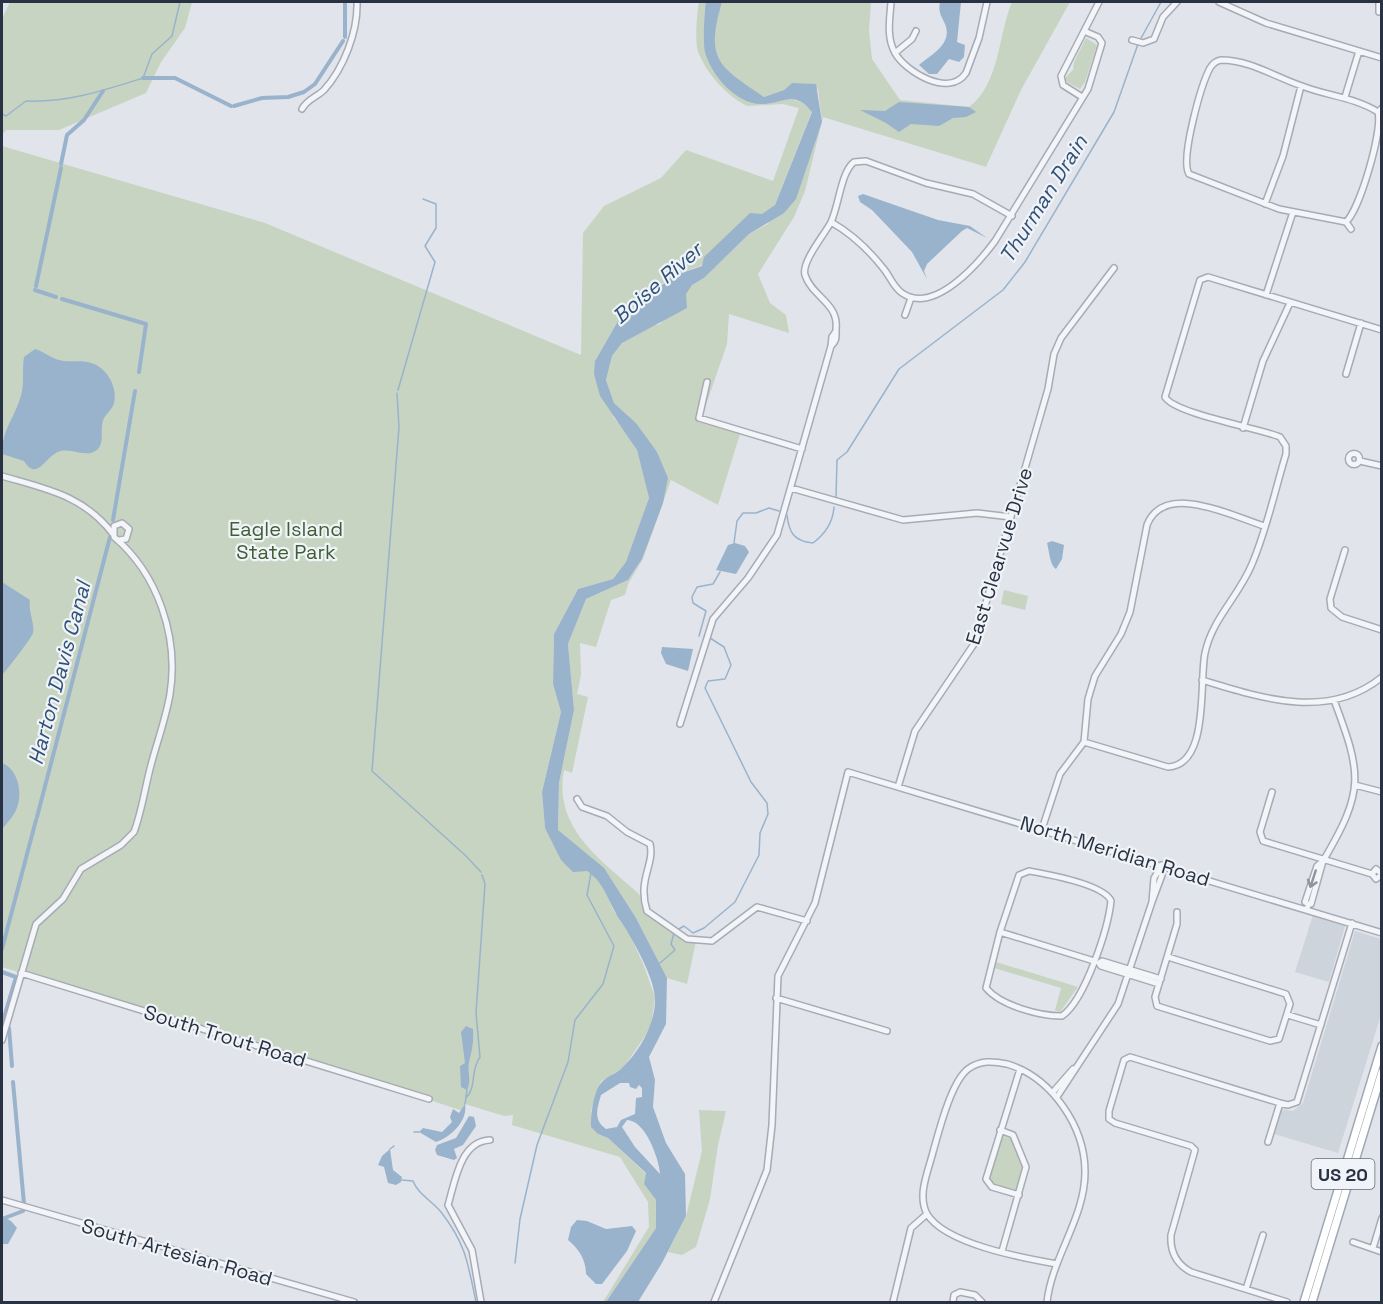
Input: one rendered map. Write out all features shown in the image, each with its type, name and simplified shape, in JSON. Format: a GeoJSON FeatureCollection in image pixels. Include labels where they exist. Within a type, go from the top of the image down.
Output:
{"type":"FeatureCollection","features":[{"type":"Feature","properties":{"kind":"main road","name":"US 20"},"geometry":{"type":"LineString","coordinates":[[1304,1302],[1382,1046]]}},
{"type":"Feature","properties":{"kind":"main road","name":"US 20"},"geometry":{"type":"LineString","coordinates":[[1312,1302],[1382,1072]]}},
{"type":"Feature","properties":{"kind":"street"},"geometry":{"type":"LineString","coordinates":[[302,109],[327,86],[351,43],[356,29],[357,2]]}},
{"type":"Feature","properties":{"kind":"street"},"geometry":{"type":"LineString","coordinates":[[891,2],[889,31],[895,53],[906,67],[921,77],[952,82],[963,78],[975,50],[987,2]]}},
{"type":"Feature","properties":{"kind":"street"},"geometry":{"type":"LineString","coordinates":[[1082,97],[1060,82],[1099,2]]}},
{"type":"Feature","properties":{"kind":"street"},"geometry":{"type":"LineString","coordinates":[[1132,39],[1143,43],[1154,39],[1163,17],[1177,2]]}},
{"type":"Feature","properties":{"kind":"street"},"geometry":{"type":"LineString","coordinates":[[1219,2],[1266,23],[1382,58]]}},
{"type":"Feature","properties":{"kind":"street"},"geometry":{"type":"LineString","coordinates":[[1379,12],[1380,3]]}},
{"type":"Feature","properties":{"kind":"street"},"geometry":{"type":"LineString","coordinates":[[895,53],[912,39],[916,31]]}},
{"type":"Feature","properties":{"kind":"street"},"geometry":{"type":"LineString","coordinates":[[831,222],[858,240],[884,269],[895,287],[911,298],[931,298],[954,283],[983,257],[1012,216],[1091,83],[1102,43],[1098,37],[1084,31]]}},
{"type":"Feature","properties":{"kind":"street"},"geometry":{"type":"LineString","coordinates":[[1345,97],[1359,51]]}},
{"type":"Feature","properties":{"kind":"street"},"geometry":{"type":"LineString","coordinates":[[1346,222],[1354,208],[1370,164],[1380,110],[1345,97],[1301,86],[1254,66],[1225,60],[1214,63],[1209,70],[1192,130],[1187,172],[1265,204],[1346,222],[1351,230]]}},
{"type":"Feature","properties":{"kind":"street"},"geometry":{"type":"LineString","coordinates":[[1265,204],[1283,156],[1301,86]]}},
{"type":"Feature","properties":{"kind":"street"},"geometry":{"type":"LineString","coordinates":[[680,724],[711,623],[748,578],[777,535],[830,343],[836,331],[837,319],[832,308],[809,282],[804,271],[831,222],[846,173],[854,162],[866,160],[926,183],[973,194],[1012,216]]}},
{"type":"Feature","properties":{"kind":"street"},"geometry":{"type":"LineString","coordinates":[[1266,296],[1293,212]]}},
{"type":"Feature","properties":{"kind":"street","name":"East Clearvue Drive"},"geometry":{"type":"LineString","coordinates":[[898,787],[915,731],[974,644],[1041,415],[1057,346],[1114,268]]}},
{"type":"Feature","properties":{"kind":"street"},"geometry":{"type":"LineString","coordinates":[[1084,742],[1168,767],[1179,766],[1184,760],[1195,739],[1202,712],[1204,656],[1210,634],[1249,571],[1286,454],[1286,446],[1280,437],[1243,428],[1171,404],[1167,400],[1165,393],[1199,283],[1208,277],[1382,330]]}},
{"type":"Feature","properties":{"kind":"street"},"geometry":{"type":"LineString","coordinates":[[905,315],[911,298]]}},
{"type":"Feature","properties":{"kind":"street"},"geometry":{"type":"LineString","coordinates":[[1243,428],[1263,361],[1290,303]]}},
{"type":"Feature","properties":{"kind":"street"},"geometry":{"type":"LineString","coordinates":[[1346,374],[1362,323]]}},
{"type":"Feature","properties":{"kind":"street"},"geometry":{"type":"LineString","coordinates":[[707,382],[699,418],[802,449]]}},
{"type":"Feature","properties":{"kind":"street"},"geometry":{"type":"LineString","coordinates":[[1360,461],[1382,466]]}},
{"type":"Feature","properties":{"kind":"street"},"geometry":{"type":"LineString","coordinates":[[2,476],[72,498],[102,522],[129,551],[154,590],[166,624],[172,665],[168,706],[134,832],[121,845],[77,872],[63,899],[36,924],[2,1040]]}},
{"type":"Feature","properties":{"kind":"street"},"geometry":{"type":"LineString","coordinates":[[790,488],[903,520],[977,513],[1011,517]]}},
{"type":"Feature","properties":{"kind":"street"},"geometry":{"type":"LineString","coordinates":[[1042,829],[1058,777],[1084,742],[1091,687],[1103,660],[1128,618],[1147,525],[1159,508],[1172,502],[1185,502],[1264,526]]}},
{"type":"Feature","properties":{"kind":"street"},"geometry":{"type":"LineString","coordinates":[[102,522],[115,525],[122,523],[128,526],[129,551]]}},
{"type":"Feature","properties":{"kind":"street"},"geometry":{"type":"LineString","coordinates":[[113,534],[115,525]]}},
{"type":"Feature","properties":{"kind":"street"},"geometry":{"type":"LineString","coordinates":[[118,540],[128,537]]}},
{"type":"Feature","properties":{"kind":"street"},"geometry":{"type":"LineString","coordinates":[[1345,550],[1330,599],[1331,608],[1342,617],[1382,630]]}},
{"type":"Feature","properties":{"kind":"street"},"geometry":{"type":"LineString","coordinates":[[1203,680],[1281,702],[1334,700],[1358,693],[1382,677]]}},
{"type":"Feature","properties":{"kind":"street"},"geometry":{"type":"LineString","coordinates":[[1308,906],[1311,904],[1323,861],[1348,817],[1355,785],[1353,755],[1334,700]]}},
{"type":"Feature","properties":{"kind":"street","name":"North Meridian Road"},"geometry":{"type":"LineString","coordinates":[[807,921],[815,903],[848,772],[1042,829],[1161,868],[1308,906],[1382,933]]}},
{"type":"Feature","properties":{"kind":"street"},"geometry":{"type":"LineString","coordinates":[[1355,785],[1382,792]]}},
{"type":"Feature","properties":{"kind":"street"},"geometry":{"type":"LineString","coordinates":[[1272,792],[1260,839],[1323,861],[1372,874],[1376,879],[1382,874]]}},
{"type":"Feature","properties":{"kind":"street"},"geometry":{"type":"LineString","coordinates":[[577,799],[582,807],[607,816],[627,832],[650,844],[650,860],[642,888],[644,901],[647,911],[674,932],[694,941],[712,941],[753,909],[762,907],[807,921],[781,969],[776,998],[769,1162],[714,1302]]}},
{"type":"Feature","properties":{"kind":"street"},"geometry":{"type":"LineString","coordinates":[[1055,1094],[1118,1004],[1152,902],[1154,878],[1161,868]]}},
{"type":"Feature","properties":{"kind":"street"},"geometry":{"type":"LineString","coordinates":[[1023,872],[1047,874],[1079,883],[1110,898],[1111,904],[1096,962],[1080,994],[1062,1016],[1040,1013],[1011,1004],[986,988],[1000,932],[1023,872]]}},
{"type":"Feature","properties":{"kind":"street"},"geometry":{"type":"LineString","coordinates":[[1168,957],[1286,994],[1290,998],[1288,1015],[1277,1040],[1270,1041],[1172,1011],[1160,1007],[1155,1002],[1177,924],[1177,912]]}},
{"type":"Feature","properties":{"kind":"street"},"geometry":{"type":"LineString","coordinates":[[1287,1302],[1191,1272],[1179,1263],[1173,1253],[1171,1235],[1195,1150],[1191,1146],[1115,1124],[1109,1119],[1115,1088],[1127,1058],[1280,1103],[1291,1105],[1298,1101],[1352,923]]}},
{"type":"Feature","properties":{"kind":"street"},"geometry":{"type":"LineString","coordinates":[[1000,932],[1096,962],[1102,961],[1160,981]]}},
{"type":"Feature","properties":{"kind":"street","name":"South Trout Road"},"geometry":{"type":"LineString","coordinates":[[21,973],[429,1099]]}},
{"type":"Feature","properties":{"kind":"street"},"geometry":{"type":"LineString","coordinates":[[776,998],[887,1031]]}},
{"type":"Feature","properties":{"kind":"street"},"geometry":{"type":"LineString","coordinates":[[1288,1015],[1321,1025]]}},
{"type":"Feature","properties":{"kind":"street"},"geometry":{"type":"LineString","coordinates":[[1047,1302],[1057,1264],[1082,1196],[1085,1171],[1077,1135],[1055,1094],[1020,1069],[989,1061],[974,1066],[961,1077],[943,1121],[923,1192],[927,1214],[932,1223],[947,1233],[1002,1251],[1057,1264]]}},
{"type":"Feature","properties":{"kind":"street"},"geometry":{"type":"LineString","coordinates":[[1020,1069],[986,1182],[992,1187],[1020,1195]]}},
{"type":"Feature","properties":{"kind":"street"},"geometry":{"type":"LineString","coordinates":[[1268,1142],[1280,1103]]}},
{"type":"Feature","properties":{"kind":"street"},"geometry":{"type":"LineString","coordinates":[[1000,1130],[1013,1135],[1024,1158],[1026,1175],[1002,1251]]}},
{"type":"Feature","properties":{"kind":"street"},"geometry":{"type":"LineString","coordinates":[[481,1302],[472,1250],[448,1205],[459,1166],[464,1157],[476,1143],[490,1140]]}},
{"type":"Feature","properties":{"kind":"street","name":"South Artesian Road"},"geometry":{"type":"LineString","coordinates":[[2,1200],[354,1302]]}},
{"type":"Feature","properties":{"kind":"street"},"geometry":{"type":"LineString","coordinates":[[893,1302],[911,1228],[927,1214]]}},
{"type":"Feature","properties":{"kind":"street"},"geometry":{"type":"LineString","coordinates":[[1372,1248],[1382,1218]]}},
{"type":"Feature","properties":{"kind":"street"},"geometry":{"type":"LineString","coordinates":[[1246,1289],[1263,1235]]}},
{"type":"Feature","properties":{"kind":"street"},"geometry":{"type":"LineString","coordinates":[[1353,1242],[1382,1252]]}},
{"type":"Feature","properties":{"kind":"street"},"geometry":{"type":"LineString","coordinates":[[953,1302],[954,1295],[960,1292],[975,1296],[982,1302]]}},
{"type":"Feature","properties":{"kind":"shaded area"},"geometry":{"type":"Polygon","coordinates":[[[1313,915],[1345,926],[1329,982],[1295,972],[1313,915]]]}},
{"type":"Feature","properties":{"kind":"shaded area"},"geometry":{"type":"Polygon","coordinates":[[[1355,931],[1381,939],[1381,1015],[1338,1153],[1274,1134],[1282,1109],[1293,1111],[1303,1103],[1355,931]]]}},
{"type":"Feature","properties":{"kind":"green space"},"geometry":{"type":"Polygon","coordinates":[[[10,2],[192,2],[185,28],[161,62],[146,93],[59,130],[6,130],[2,135],[2,19],[10,2]]]}},
{"type":"Feature","properties":{"kind":"green space","name":"Eagle Island State Park"},"geometry":{"type":"Polygon","coordinates":[[[699,2],[706,2],[705,51],[760,104],[794,100],[812,111],[775,205],[702,265],[673,276],[648,294],[618,321],[595,361],[614,418],[629,435],[637,450],[649,498],[627,562],[613,579],[578,589],[554,634],[553,684],[561,712],[542,792],[545,828],[587,871],[601,880],[613,910],[630,935],[655,997],[651,1027],[623,1068],[601,1081],[591,1111],[598,1134],[608,1138],[646,1174],[644,1184],[656,1200],[656,1228],[606,1302],[603,1302],[649,1227],[648,1202],[620,1157],[512,1125],[513,1115],[504,1116],[465,1104],[463,1111],[222,1032],[221,1035],[2,967],[2,146],[265,223],[581,355],[583,233],[604,206],[661,178],[686,150],[773,181],[799,108],[783,104],[747,106],[718,84],[697,49],[696,28],[699,2]]]}},
{"type":"Feature","properties":{"kind":"green space"},"geometry":{"type":"Polygon","coordinates":[[[722,2],[871,2],[869,30],[872,59],[900,100],[969,107],[987,86],[993,72],[1012,2],[1070,2],[1021,90],[986,167],[823,117],[822,121],[818,89],[792,83],[784,90],[764,97],[726,69],[719,60],[714,37],[722,2]]]}},
{"type":"Feature","properties":{"kind":"green space"},"geometry":{"type":"Polygon","coordinates":[[[1086,38],[1097,45],[1085,82],[1080,89],[1067,82],[1065,78],[1073,70],[1074,62],[1086,38]]]}},
{"type":"Feature","properties":{"kind":"green space"},"geometry":{"type":"Polygon","coordinates":[[[821,124],[805,191],[794,217],[758,274],[770,303],[786,315],[789,333],[729,314],[727,344],[700,422],[740,434],[718,505],[671,480],[643,559],[628,584],[625,595],[611,600],[596,647],[580,643],[581,675],[577,694],[588,697],[572,773],[564,770],[562,791],[566,809],[583,840],[609,868],[638,893],[648,914],[664,926],[696,941],[687,984],[667,978],[636,918],[558,830],[559,783],[574,710],[568,644],[586,599],[628,580],[642,559],[656,518],[636,423],[614,403],[606,380],[612,356],[622,343],[649,327],[660,324],[692,285],[704,278],[749,234],[768,224],[812,149],[821,124]]]}},
{"type":"Feature","properties":{"kind":"green space"},"geometry":{"type":"Polygon","coordinates":[[[1004,590],[1028,596],[1025,610],[1001,604],[1004,590]]]}},
{"type":"Feature","properties":{"kind":"green space"},"geometry":{"type":"Polygon","coordinates":[[[996,962],[1078,987],[1060,1012],[1055,1010],[1061,988],[994,968],[996,962]]]}},
{"type":"Feature","properties":{"kind":"green space"},"geometry":{"type":"Polygon","coordinates":[[[699,1110],[726,1111],[710,1199],[696,1247],[682,1255],[668,1252],[686,1216],[702,1151],[699,1110]]]}},
{"type":"Feature","properties":{"kind":"green space"},"geometry":{"type":"Polygon","coordinates":[[[1003,1136],[1011,1139],[1023,1164],[1017,1190],[990,1183],[988,1178],[1003,1136]]]}},
{"type":"Feature","properties":{"kind":"water"},"geometry":{"type":"Polygon","coordinates":[[[706,2],[722,2],[715,37],[719,60],[726,69],[764,97],[784,90],[792,83],[816,84],[822,122],[796,199],[784,213],[749,234],[704,278],[692,285],[686,294],[687,308],[622,343],[612,356],[606,380],[614,403],[636,423],[657,452],[668,478],[663,503],[642,559],[628,580],[586,599],[568,644],[574,710],[559,783],[558,830],[604,868],[636,918],[667,978],[666,1024],[649,1057],[655,1080],[653,1107],[666,1143],[685,1174],[686,1216],[662,1263],[638,1302],[606,1302],[656,1228],[656,1200],[644,1184],[646,1173],[608,1138],[598,1134],[591,1127],[592,1109],[600,1084],[621,1069],[646,1036],[655,1007],[654,989],[632,939],[599,882],[587,871],[573,872],[561,860],[545,828],[542,792],[561,712],[553,684],[554,634],[578,589],[613,579],[626,562],[649,498],[637,450],[600,396],[594,374],[595,361],[618,321],[673,276],[702,266],[704,257],[750,213],[762,214],[775,205],[812,112],[806,105],[794,99],[761,104],[752,103],[726,87],[713,70],[705,52],[706,2]],[[620,1083],[601,1095],[597,1110],[598,1118],[606,1129],[617,1127],[621,1120],[635,1114],[636,1098],[642,1097],[642,1088],[639,1085],[636,1089],[630,1087],[629,1083],[620,1083]],[[627,1120],[622,1127],[635,1147],[660,1174],[650,1141],[640,1126],[627,1120]]]}},
{"type":"Feature","properties":{"kind":"water"},"geometry":{"type":"Polygon","coordinates":[[[940,2],[961,2],[957,42],[965,45],[964,57],[959,62],[949,59],[937,74],[929,74],[919,65],[940,48],[947,31],[940,11],[940,2]]]}},
{"type":"Feature","properties":{"kind":"water"},"geometry":{"type":"Polygon","coordinates":[[[899,102],[969,107],[976,112],[966,117],[953,118],[939,126],[911,124],[899,132],[860,110],[885,111],[899,102]]]}},
{"type":"Feature","properties":{"kind":"water"},"geometry":{"type":"Polygon","coordinates":[[[863,194],[938,220],[970,226],[987,238],[967,228],[962,231],[927,264],[924,271],[927,279],[912,252],[872,210],[860,202],[858,196],[863,194]]]}},
{"type":"Feature","properties":{"kind":"water"},"geometry":{"type":"Polygon","coordinates":[[[35,349],[60,360],[97,365],[110,379],[115,397],[111,410],[104,418],[98,449],[89,453],[58,452],[37,469],[33,469],[24,461],[2,454],[4,436],[20,400],[24,357],[35,349]]]}},
{"type":"Feature","properties":{"kind":"water"},"geometry":{"type":"Polygon","coordinates":[[[1052,541],[1064,545],[1062,559],[1056,569],[1051,561],[1047,543],[1052,541]]]}},
{"type":"Feature","properties":{"kind":"water"},"geometry":{"type":"Polygon","coordinates":[[[735,543],[745,546],[749,552],[736,574],[716,570],[728,545],[735,543]]]}},
{"type":"Feature","properties":{"kind":"water"},"geometry":{"type":"Polygon","coordinates":[[[2,582],[30,600],[33,633],[2,675],[2,582]]]}},
{"type":"Feature","properties":{"kind":"water"},"geometry":{"type":"Polygon","coordinates":[[[662,647],[693,649],[688,671],[666,664],[661,653],[662,647]]]}},
{"type":"Feature","properties":{"kind":"water"},"geometry":{"type":"Polygon","coordinates":[[[2,763],[13,772],[16,778],[19,800],[14,814],[2,829],[2,763]]]}},
{"type":"Feature","properties":{"kind":"water"},"geometry":{"type":"Polygon","coordinates":[[[466,1026],[473,1029],[467,1090],[461,1087],[460,1066],[465,1063],[461,1032],[466,1026]]]}},
{"type":"Feature","properties":{"kind":"water"},"geometry":{"type":"Polygon","coordinates":[[[465,1104],[461,1122],[447,1136],[436,1142],[419,1132],[423,1128],[442,1132],[452,1122],[450,1117],[453,1109],[459,1113],[465,1104]]]}},
{"type":"Feature","properties":{"kind":"water"},"geometry":{"type":"Polygon","coordinates":[[[469,1116],[474,1117],[476,1126],[463,1145],[454,1149],[457,1158],[454,1160],[437,1155],[435,1150],[437,1145],[456,1138],[469,1116]]]}},
{"type":"Feature","properties":{"kind":"water"},"geometry":{"type":"Polygon","coordinates":[[[390,1149],[393,1170],[402,1177],[401,1182],[396,1185],[388,1183],[384,1167],[378,1165],[382,1156],[390,1149]]]}},
{"type":"Feature","properties":{"kind":"water"},"geometry":{"type":"Polygon","coordinates":[[[2,1216],[17,1228],[8,1244],[2,1244],[2,1216]]]}},
{"type":"Feature","properties":{"kind":"water"},"geometry":{"type":"Polygon","coordinates":[[[577,1220],[587,1221],[606,1229],[632,1226],[636,1231],[627,1251],[602,1284],[596,1284],[586,1274],[581,1255],[568,1240],[571,1227],[577,1220]]]}},
{"type":"Feature","properties":{"kind":"waterway"},"geometry":{"type":"LineString","coordinates":[[2,114],[6,116],[26,101],[71,98],[143,78],[152,54],[172,36],[180,2]]}},
{"type":"Feature","properties":{"kind":"waterway"},"geometry":{"type":"LineString","coordinates":[[345,2],[345,37]]}},
{"type":"Feature","properties":{"kind":"waterway","name":"Thurman Drain"},"geometry":{"type":"LineString","coordinates":[[1140,40],[1161,2]]}},
{"type":"Feature","properties":{"kind":"waterway"},"geometry":{"type":"LineString","coordinates":[[234,106],[262,98],[288,97],[304,92],[315,84],[343,41]]}},
{"type":"Feature","properties":{"kind":"waterway","name":"Thurman Drain"},"geometry":{"type":"LineString","coordinates":[[836,497],[837,460],[847,452],[899,369],[1003,290],[1025,262],[1114,112],[1138,44]]}},
{"type":"Feature","properties":{"kind":"waterway"},"geometry":{"type":"LineString","coordinates":[[143,78],[175,78],[231,106]]}},
{"type":"Feature","properties":{"kind":"waterway","name":"Harton Davis Canal"},"geometry":{"type":"LineString","coordinates":[[61,164],[67,135],[84,120],[103,91]]}},
{"type":"Feature","properties":{"kind":"waterway","name":"Harton Davis Canal"},"geometry":{"type":"LineString","coordinates":[[36,286],[61,168]]}},
{"type":"Feature","properties":{"kind":"waterway"},"geometry":{"type":"LineString","coordinates":[[398,390],[435,262],[425,246],[436,228],[436,204],[423,199]]}},
{"type":"Feature","properties":{"kind":"waterway","name":"Harton Davis Canal"},"geometry":{"type":"LineString","coordinates":[[35,290],[56,297]]}},
{"type":"Feature","properties":{"kind":"waterway","name":"Harton Davis Canal"},"geometry":{"type":"LineString","coordinates":[[62,299],[146,324],[139,372]]}},
{"type":"Feature","properties":{"kind":"waterway","name":"Harton Davis Canal"},"geometry":{"type":"LineString","coordinates":[[113,520],[135,391]]}},
{"type":"Feature","properties":{"kind":"waterway"},"geometry":{"type":"LineString","coordinates":[[397,393],[399,427],[372,771],[481,872]]}},
{"type":"Feature","properties":{"kind":"waterway","name":"Thurman Drain"},"geometry":{"type":"LineString","coordinates":[[787,515],[789,527],[794,535],[801,540],[813,543],[828,528],[834,507]]}},
{"type":"Feature","properties":{"kind":"waterway","name":"Thurman Drain"},"geometry":{"type":"LineString","coordinates":[[734,543],[737,521],[743,513],[756,513],[769,508],[779,511]]}},
{"type":"Feature","properties":{"kind":"waterway","name":"Harton Davis Canal"},"geometry":{"type":"LineString","coordinates":[[37,817],[110,537]]}},
{"type":"Feature","properties":{"kind":"waterway","name":"Thurman Drain"},"geometry":{"type":"LineString","coordinates":[[699,636],[706,611],[693,603],[692,597],[697,587],[713,584],[720,572]]}},
{"type":"Feature","properties":{"kind":"waterway","name":"Thurman Drain"},"geometry":{"type":"LineString","coordinates":[[677,930],[684,926],[693,933],[704,928],[735,902],[759,855],[760,833],[768,814],[767,803],[751,782],[705,688],[708,681],[725,679],[731,665],[724,647],[710,638]]}},
{"type":"Feature","properties":{"kind":"waterway","name":"Harton Davis Canal"},"geometry":{"type":"LineString","coordinates":[[2,949],[36,820]]}},
{"type":"Feature","properties":{"kind":"waterway"},"geometry":{"type":"LineString","coordinates":[[515,1263],[520,1219],[537,1145],[568,1062],[575,1020],[603,984],[614,946],[587,895],[591,873]]}},
{"type":"Feature","properties":{"kind":"waterway"},"geometry":{"type":"LineString","coordinates":[[466,1098],[471,1089],[475,1067],[480,1057],[476,1013],[485,884],[482,875]]}},
{"type":"Feature","properties":{"kind":"waterway","name":"Thurman Drain"},"geometry":{"type":"LineString","coordinates":[[659,964],[675,950],[671,944],[674,933]]}},
{"type":"Feature","properties":{"kind":"waterway","name":"Harton Davis Canal"},"geometry":{"type":"LineString","coordinates":[[2,972],[16,977],[3,1021]]}},
{"type":"Feature","properties":{"kind":"waterway","name":"Harton Davis Canal"},"geometry":{"type":"LineString","coordinates":[[9,1028],[12,1066]]}},
{"type":"Feature","properties":{"kind":"waterway","name":"Harton Davis Canal"},"geometry":{"type":"LineString","coordinates":[[13,1082],[24,1204]]}},
{"type":"Feature","properties":{"kind":"waterway"},"geometry":{"type":"LineString","coordinates":[[465,1104],[467,1090]]}},
{"type":"Feature","properties":{"kind":"waterway"},"geometry":{"type":"LineString","coordinates":[[414,1132],[419,1132]]}},
{"type":"Feature","properties":{"kind":"waterway"},"geometry":{"type":"LineString","coordinates":[[390,1149],[394,1146]]}},
{"type":"Feature","properties":{"kind":"waterway"},"geometry":{"type":"LineString","coordinates":[[402,1180],[413,1181],[422,1194],[441,1212],[456,1234],[468,1265],[476,1302]]}},
{"type":"Feature","properties":{"kind":"waterway","name":"Harton Davis Canal"},"geometry":{"type":"LineString","coordinates":[[2,1219],[23,1211]]}},
{"type":"Feature","properties":{"kind":"water label","name":"Boise River"},"geometry":{"type":"Point","coordinates":[657,283]}}]}
